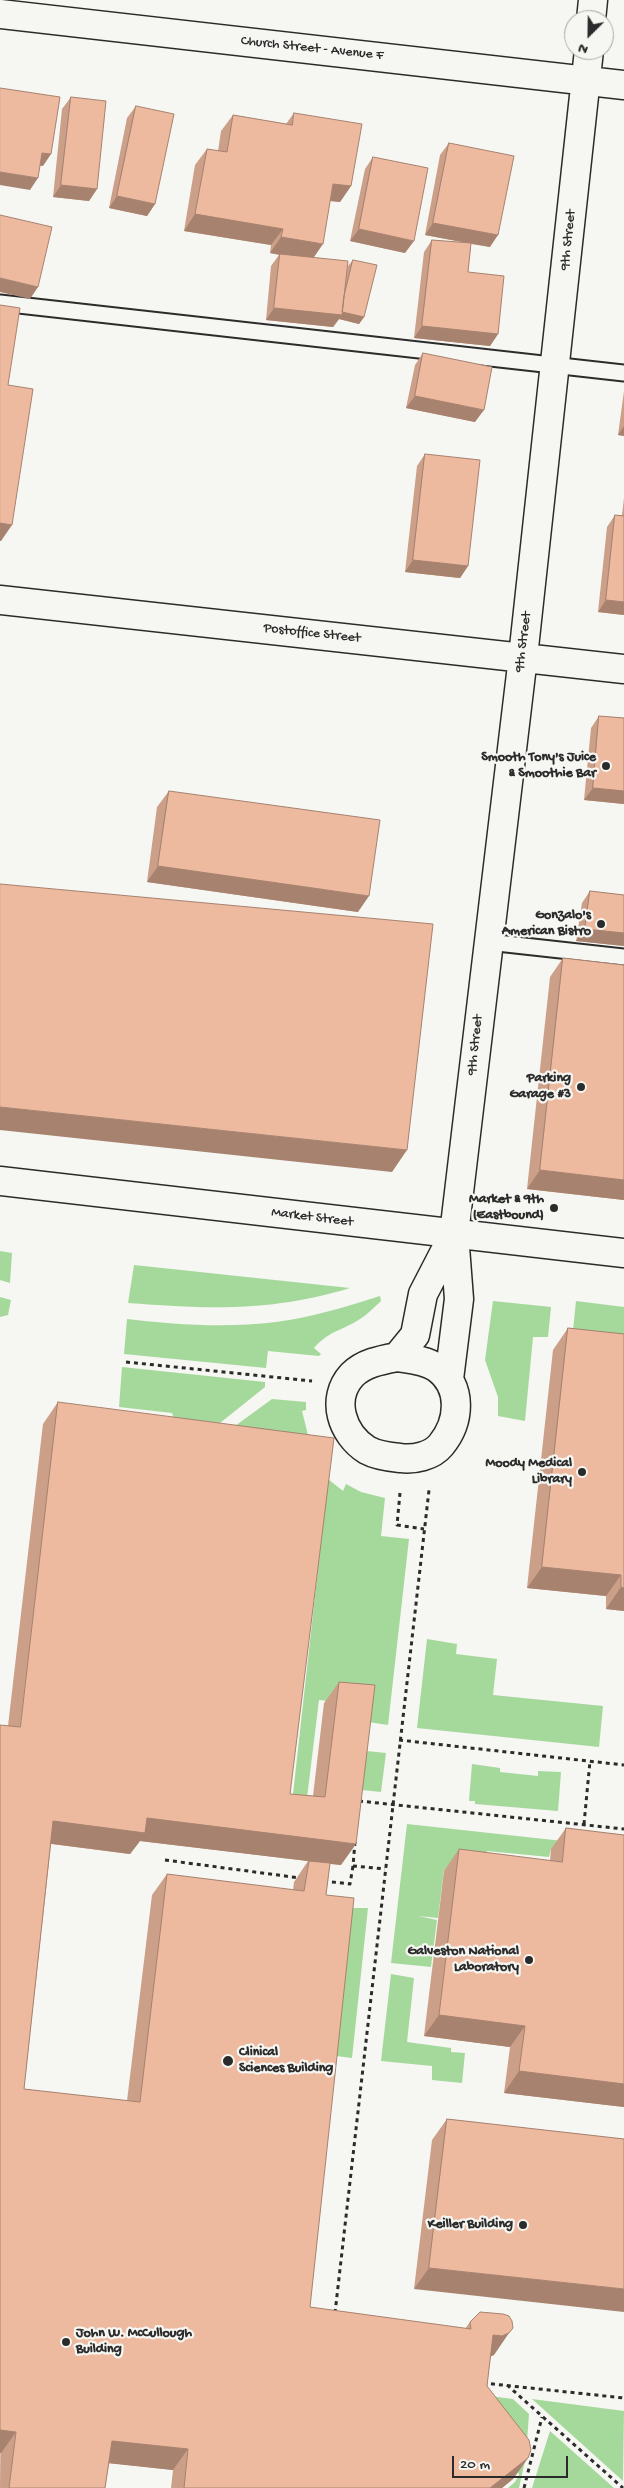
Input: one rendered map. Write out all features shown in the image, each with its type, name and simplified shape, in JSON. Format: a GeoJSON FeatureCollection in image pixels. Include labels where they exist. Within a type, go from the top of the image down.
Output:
{"type":"FeatureCollection","features":[{"type":"Feature","properties":{"kind":"street","name":"Church Street - Avenue F"},"geometry":{"type":"LineString","coordinates":[[0,14],[624,84]]}},
{"type":"Feature","properties":{"kind":"street","name":"9th Street"},"geometry":{"type":"LineString","coordinates":[[449,1380],[459,1299],[454,1234],[523,657],[588,60]]}},
{"type":"Feature","properties":{"kind":"street","name":"Postoffice Street"},"geometry":{"type":"LineString","coordinates":[[0,600],[624,669]]}},
{"type":"Feature","properties":{"kind":"street","name":"Market Street"},"geometry":{"type":"LineString","coordinates":[[0,1181],[624,1253]]}},
{"type":"Feature","properties":{"kind":"street","name":"9th Street"},"geometry":{"type":"LineString","coordinates":[[397,1357],[415,1335],[423,1294],[454,1234]]}},
{"type":"Feature","properties":{"kind":"street","name":"9th Street"},"geometry":{"type":"LineString","coordinates":[[397,1357],[418,1360],[436,1367],[449,1380],[456,1397],[456,1415],[451,1433],[439,1447],[423,1456],[408,1459],[368,1451],[354,1440],[345,1427],[340,1411],[342,1392],[352,1375],[378,1360],[397,1357]]}},
{"type":"Feature","properties":{"kind":"lane"},"geometry":{"type":"LineString","coordinates":[[0,303],[624,373]]}},
{"type":"Feature","properties":{"kind":"lane"},"geometry":{"type":"LineString","coordinates":[[488,942],[624,958]]}},
{"type":"Feature","properties":{"kind":"path"},"geometry":{"type":"LineString","coordinates":[[126,1362],[314,1381]]}},
{"type":"Feature","properties":{"kind":"path"},"geometry":{"type":"LineString","coordinates":[[334,2321],[429,1486]]}},
{"type":"Feature","properties":{"kind":"path"},"geometry":{"type":"LineString","coordinates":[[400,1488],[397,1525],[424,1529]]}},
{"type":"Feature","properties":{"kind":"path"},"geometry":{"type":"LineString","coordinates":[[400,1740],[624,1765]]}},
{"type":"Feature","properties":{"kind":"path"},"geometry":{"type":"LineString","coordinates":[[584,1824],[590,1762]]}},
{"type":"Feature","properties":{"kind":"path"},"geometry":{"type":"LineString","coordinates":[[358,1810],[359,1801],[624,1829]]}},
{"type":"Feature","properties":{"kind":"path"},"geometry":{"type":"LineString","coordinates":[[321,1880],[350,1884],[355,1838]]}},
{"type":"Feature","properties":{"kind":"path"},"geometry":{"type":"LineString","coordinates":[[165,1860],[301,1878]]}},
{"type":"Feature","properties":{"kind":"path"},"geometry":{"type":"LineString","coordinates":[[353,1866],[385,1869]]}},
{"type":"Feature","properties":{"kind":"path"},"geometry":{"type":"LineString","coordinates":[[335,2314],[344,2315]]}},
{"type":"Feature","properties":{"kind":"path"},"geometry":{"type":"LineString","coordinates":[[475,2382],[624,2398]]}},
{"type":"Feature","properties":{"kind":"path"},"geometry":{"type":"LineString","coordinates":[[507,2385],[623,2488]]}},
{"type":"Feature","properties":{"kind":"path"},"geometry":{"type":"LineString","coordinates":[[524,2488],[542,2417]]}},
{"type":"Feature","properties":{"kind":"green space"},"geometry":{"type":"Polygon","coordinates":[[[0,1251],[12,1253],[10,1283],[0,1280],[0,1251]]]}},
{"type":"Feature","properties":{"kind":"green space"},"geometry":{"type":"Polygon","coordinates":[[[134,1265],[350,1288],[293,1301],[240,1307],[186,1307],[128,1303],[134,1265]]]}},
{"type":"Feature","properties":{"kind":"green space"},"geometry":{"type":"Polygon","coordinates":[[[380,1296],[381,1301],[363,1317],[320,1342],[314,1348],[321,1354],[319,1356],[268,1351],[266,1368],[124,1354],[127,1319],[202,1325],[258,1324],[316,1314],[380,1296]]]}},
{"type":"Feature","properties":{"kind":"green space"},"geometry":{"type":"Polygon","coordinates":[[[0,1297],[11,1300],[8,1315],[0,1317],[0,1297]]]}},
{"type":"Feature","properties":{"kind":"green space"},"geometry":{"type":"Polygon","coordinates":[[[493,1301],[551,1307],[548,1337],[533,1337],[525,1421],[498,1416],[498,1397],[485,1360],[493,1301]]]}},
{"type":"Feature","properties":{"kind":"green space"},"geometry":{"type":"Polygon","coordinates":[[[576,1301],[624,1307],[624,1346],[572,1340],[576,1301]]]}},
{"type":"Feature","properties":{"kind":"green space"},"geometry":{"type":"Polygon","coordinates":[[[122,1367],[265,1382],[265,1387],[220,1423],[174,1419],[172,1413],[119,1407],[122,1367]]]}},
{"type":"Feature","properties":{"kind":"green space"},"geometry":{"type":"Polygon","coordinates":[[[272,1399],[306,1402],[306,1410],[302,1411],[308,1435],[235,1426],[272,1399]]]}},
{"type":"Feature","properties":{"kind":"green space"},"geometry":{"type":"Polygon","coordinates":[[[328,1479],[343,1491],[346,1484],[361,1492],[385,1498],[381,1536],[409,1539],[388,1725],[361,1721],[362,1705],[319,1700],[305,1814],[291,1812],[328,1479]]]}},
{"type":"Feature","properties":{"kind":"green space"},"geometry":{"type":"Polygon","coordinates":[[[427,1639],[457,1644],[456,1654],[497,1659],[493,1695],[603,1706],[599,1747],[417,1728],[427,1639]]]}},
{"type":"Feature","properties":{"kind":"green space"},"geometry":{"type":"Polygon","coordinates":[[[357,1750],[386,1753],[381,1792],[352,1789],[357,1750]]]}},
{"type":"Feature","properties":{"kind":"green space"},"geometry":{"type":"Polygon","coordinates":[[[472,1764],[500,1768],[500,1772],[538,1776],[538,1771],[561,1772],[558,1811],[475,1804],[475,1801],[469,1801],[472,1764]]]}},
{"type":"Feature","properties":{"kind":"green space"},"geometry":{"type":"Polygon","coordinates":[[[407,1824],[563,1841],[562,1850],[551,1849],[549,1857],[487,1851],[486,1860],[463,1858],[463,1850],[461,1872],[444,1870],[438,1918],[418,1916],[437,1920],[431,1967],[391,1963],[407,1824]]]}},
{"type":"Feature","properties":{"kind":"green space"},"geometry":{"type":"Polygon","coordinates":[[[347,1908],[368,1908],[352,2058],[328,2055],[347,1908]]]}},
{"type":"Feature","properties":{"kind":"green space"},"geometry":{"type":"Polygon","coordinates":[[[391,1974],[414,1978],[407,2042],[451,2048],[451,2052],[465,2053],[462,2083],[432,2080],[432,2066],[381,2061],[391,1974]]]}},
{"type":"Feature","properties":{"kind":"green space"},"geometry":{"type":"Polygon","coordinates":[[[474,2394],[513,2399],[529,2414],[526,2456],[519,2488],[508,2488],[519,2475],[511,2449],[474,2394]]]}},
{"type":"Feature","properties":{"kind":"green space"},"geometry":{"type":"Polygon","coordinates":[[[532,2399],[624,2411],[623,2481],[532,2399]]]}},
{"type":"Feature","properties":{"kind":"green space"},"geometry":{"type":"Polygon","coordinates":[[[550,2431],[614,2488],[532,2488],[550,2431]]]}},
{"type":"Feature","properties":{"kind":"building"},"geometry":{"type":"Polygon","coordinates":[[[0,88],[60,97],[51,154],[42,153],[38,178],[0,172],[0,88]]]}},
{"type":"Feature","properties":{"kind":"building"},"geometry":{"type":"Polygon","coordinates":[[[71,97],[106,101],[97,189],[61,185],[71,97]]]}},
{"type":"Feature","properties":{"kind":"building"},"geometry":{"type":"Polygon","coordinates":[[[136,106],[174,114],[155,204],[117,196],[136,106]]]}},
{"type":"Feature","properties":{"kind":"building"},"geometry":{"type":"Polygon","coordinates":[[[294,113],[362,124],[351,186],[333,184],[323,244],[281,237],[283,229],[195,214],[207,149],[227,152],[233,115],[292,125],[294,113]]]}},
{"type":"Feature","properties":{"kind":"building"},"geometry":{"type":"Polygon","coordinates":[[[449,143],[514,156],[498,235],[433,223],[449,143]]]}},
{"type":"Feature","properties":{"kind":"building"},"geometry":{"type":"Polygon","coordinates":[[[373,157],[428,168],[414,241],[359,229],[373,157]]]}},
{"type":"Feature","properties":{"kind":"building"},"geometry":{"type":"Polygon","coordinates":[[[0,215],[52,227],[38,287],[0,278],[0,215]]]}},
{"type":"Feature","properties":{"kind":"building"},"geometry":{"type":"Polygon","coordinates":[[[432,240],[471,243],[468,272],[504,276],[498,334],[422,326],[432,240]]]}},
{"type":"Feature","properties":{"kind":"building"},"geometry":{"type":"Polygon","coordinates":[[[280,254],[348,261],[342,315],[274,308],[280,254]]]}},
{"type":"Feature","properties":{"kind":"building"},"geometry":{"type":"Polygon","coordinates":[[[353,260],[377,265],[364,317],[342,312],[353,260]]]}},
{"type":"Feature","properties":{"kind":"building"},"geometry":{"type":"Polygon","coordinates":[[[0,305],[20,308],[8,385],[33,389],[12,525],[0,523],[0,305]]]}},
{"type":"Feature","properties":{"kind":"building"},"geometry":{"type":"Polygon","coordinates":[[[423,353],[492,367],[484,410],[415,396],[423,353]]]}},
{"type":"Feature","properties":{"kind":"building"},"geometry":{"type":"Polygon","coordinates":[[[425,454],[480,460],[468,566],[413,560],[425,454]]]}},
{"type":"Feature","properties":{"kind":"building"},"geometry":{"type":"Polygon","coordinates":[[[615,515],[624,516],[624,602],[606,600],[615,515]]]}},
{"type":"Feature","properties":{"kind":"building","name":"Smooth Tony's Juice & Smoothie Bar"},"geometry":{"type":"Polygon","coordinates":[[[599,716],[624,718],[624,791],[593,788],[599,716]]]}},
{"type":"Feature","properties":{"kind":"building"},"geometry":{"type":"Polygon","coordinates":[[[169,791],[380,820],[369,896],[158,866],[169,791]]]}},
{"type":"Feature","properties":{"kind":"building"},"geometry":{"type":"Polygon","coordinates":[[[0,884],[433,924],[407,1150],[0,1107],[0,884]]]}},
{"type":"Feature","properties":{"kind":"building"},"geometry":{"type":"Polygon","coordinates":[[[590,891],[624,895],[624,933],[585,929],[590,891]]]}},
{"type":"Feature","properties":{"kind":"building","name":"Parking Garage #3"},"geometry":{"type":"Polygon","coordinates":[[[563,958],[624,965],[624,1180],[540,1170],[563,958]]]}},
{"type":"Feature","properties":{"kind":"building","name":"Moody Medical Library"},"geometry":{"type":"Polygon","coordinates":[[[568,1328],[624,1334],[624,1588],[621,1587],[621,1575],[542,1567],[568,1328]]]}},
{"type":"Feature","properties":{"kind":"building"},"geometry":{"type":"Polygon","coordinates":[[[58,1402],[334,1438],[290,1794],[325,1797],[339,1682],[375,1685],[356,1844],[147,1818],[145,1833],[53,1821],[24,2089],[140,2102],[167,1874],[304,1891],[309,1861],[330,1863],[326,1895],[354,1898],[310,2307],[471,2329],[470,2322],[480,2312],[509,2316],[513,2328],[509,2333],[502,2336],[493,2335],[487,2386],[529,2440],[531,2450],[528,2458],[490,2488],[184,2488],[188,2449],[112,2441],[105,2488],[9,2488],[16,2432],[0,2430],[0,1725],[20,1727],[58,1402]]]}},
{"type":"Feature","properties":{"kind":"building","name":"Galveston National Laboratory"},"geometry":{"type":"Polygon","coordinates":[[[566,1828],[624,1835],[624,2084],[519,2071],[525,2026],[439,2015],[459,1849],[562,1862],[566,1828]]]}},
{"type":"Feature","properties":{"kind":"building","name":"Keiller Building"},"geometry":{"type":"Polygon","coordinates":[[[447,2119],[624,2139],[624,2289],[429,2268],[447,2119]]]}},
{"type":"Feature","properties":{"kind":"place","name":"Smooth Tony's Juice & Smoothie Bar"},"geometry":{"type":"Point","coordinates":[606,766]}},
{"type":"Feature","properties":{"kind":"place","name":"Gonzalo's American Bistro"},"geometry":{"type":"Point","coordinates":[601,924]}},
{"type":"Feature","properties":{"kind":"place","name":"Parking Garage #3"},"geometry":{"type":"Point","coordinates":[581,1087]}},
{"type":"Feature","properties":{"kind":"place","name":"Market & 9th (Eastbound)"},"geometry":{"type":"Point","coordinates":[554,1208]}},
{"type":"Feature","properties":{"kind":"place","name":"Moody Medical Library"},"geometry":{"type":"Point","coordinates":[582,1472]}},
{"type":"Feature","properties":{"kind":"place","name":"Galveston National Laboratory"},"geometry":{"type":"Point","coordinates":[529,1960]}},
{"type":"Feature","properties":{"kind":"place","name":"Clinical Sciences Building"},"geometry":{"type":"Point","coordinates":[228,2061]}},
{"type":"Feature","properties":{"kind":"place","name":"Keiller Building"},"geometry":{"type":"Point","coordinates":[523,2225]}},
{"type":"Feature","properties":{"kind":"place","name":"John W. McCullough Building"},"geometry":{"type":"Point","coordinates":[66,2342]}}]}
